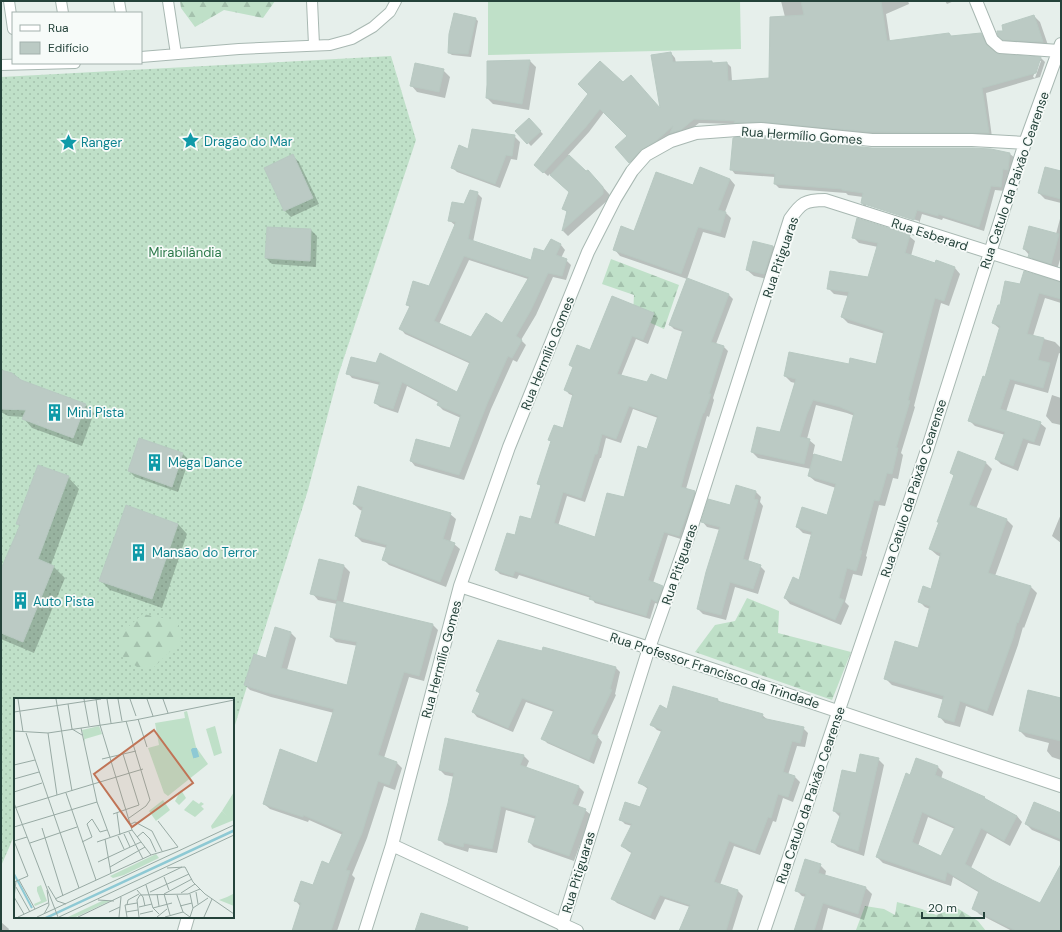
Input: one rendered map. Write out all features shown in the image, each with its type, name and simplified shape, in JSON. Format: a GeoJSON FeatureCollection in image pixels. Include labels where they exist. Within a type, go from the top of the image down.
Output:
{"type":"FeatureCollection","features":[{"type":"Feature","properties":{"kind":"street"},"geometry":{"type":"LineString","coordinates":[[976,1],[992,40],[1000,47],[1060,48]]}},
{"type":"Feature","properties":{"kind":"street","name":"Rua Catulo da Paixão Cearense"},"geometry":{"type":"LineString","coordinates":[[764,931],[928,447],[1025,143],[1060,48]]}},
{"type":"Feature","properties":{"kind":"street","name":"Rua Hermílio Gomes"},"geometry":{"type":"LineString","coordinates":[[365,931],[392,845],[460,586],[509,447],[588,252],[615,199],[632,171],[646,155],[671,141],[696,134],[761,129],[872,140],[964,140],[1025,143]]}},
{"type":"Feature","properties":{"kind":"street","name":"Rua Esberard"},"geometry":{"type":"LineString","coordinates":[[799,206],[812,200],[825,200],[1061,275]]}},
{"type":"Feature","properties":{"kind":"street","name":"Rua Pitiguaras"},"geometry":{"type":"LineString","coordinates":[[562,924],[649,648],[690,532],[790,219],[799,206]]}},
{"type":"Feature","properties":{"kind":"street","name":"Rua Professor Francisco da Trindade"},"geometry":{"type":"LineString","coordinates":[[460,586],[1061,786]]}},
{"type":"Feature","properties":{"kind":"street"},"geometry":{"type":"LineString","coordinates":[[392,845],[577,931]]}},
{"type":"Feature","properties":{"kind":"street"},"geometry":{"type":"LineString","coordinates":[[184,931],[188,918]]}},
{"type":"Feature","properties":{"kind":"lane"},"geometry":{"type":"LineString","coordinates":[[9,1],[12,22]]}},
{"type":"Feature","properties":{"kind":"lane"},"geometry":{"type":"LineString","coordinates":[[61,1],[63,12]]}},
{"type":"Feature","properties":{"kind":"lane"},"geometry":{"type":"LineString","coordinates":[[119,1],[121,12]]}},
{"type":"Feature","properties":{"kind":"lane"},"geometry":{"type":"LineString","coordinates":[[168,1],[176,54]]}},
{"type":"Feature","properties":{"kind":"lane"},"geometry":{"type":"LineString","coordinates":[[312,1],[314,45]]}},
{"type":"Feature","properties":{"kind":"lane"},"geometry":{"type":"LineString","coordinates":[[142,57],[239,49],[330,45],[352,38],[373,27],[390,12],[396,1]]}},
{"type":"Feature","properties":{"kind":"lane"},"geometry":{"type":"LineString","coordinates":[[1,65],[18,64]]}},
{"type":"Feature","properties":{"kind":"green space"},"geometry":{"type":"Polygon","coordinates":[[[180,1],[275,1],[263,18],[224,10],[195,27],[181,8],[180,1]]]}},
{"type":"Feature","properties":{"kind":"green space"},"geometry":{"type":"Polygon","coordinates":[[[488,1],[740,1],[741,49],[488,55],[488,1]]]}},
{"type":"Feature","properties":{"kind":"green space","name":"Mirabilândia"},"geometry":{"type":"Polygon","coordinates":[[[391,56],[416,140],[338,376],[308,490],[235,725],[234,698],[14,698],[14,836],[1,866],[1,77],[391,56]]]}},
{"type":"Feature","properties":{"kind":"green space"},"geometry":{"type":"Polygon","coordinates":[[[611,259],[679,285],[664,329],[633,315],[634,295],[602,284],[611,259]]]}},
{"type":"Feature","properties":{"kind":"green space"},"geometry":{"type":"Polygon","coordinates":[[[747,598],[779,611],[778,633],[851,652],[832,700],[695,652],[715,625],[735,621],[747,598]]]}},
{"type":"Feature","properties":{"kind":"green space"},"geometry":{"type":"Polygon","coordinates":[[[143,614],[177,621],[182,640],[153,668],[137,667],[121,655],[120,634],[143,614]]]}},
{"type":"Feature","properties":{"kind":"green space"},"geometry":{"type":"Polygon","coordinates":[[[897,902],[922,909],[936,915],[957,908],[978,921],[986,931],[856,930],[865,906],[884,909],[895,915],[897,902]]]}},
{"type":"Feature","properties":{"kind":"building"},"geometry":{"type":"Polygon","coordinates":[[[801,1],[881,1],[887,41],[949,33],[951,36],[981,33],[987,45],[999,54],[1041,57],[1036,73],[982,88],[989,133],[872,132],[762,122],[734,123],[735,121],[694,119],[681,130],[670,133],[673,126],[656,141],[641,150],[629,163],[615,147],[627,136],[600,109],[585,128],[543,173],[534,165],[588,94],[578,84],[600,61],[623,82],[631,75],[660,108],[651,55],[671,52],[673,62],[727,62],[728,81],[769,78],[770,17],[804,15],[801,1]]]}},
{"type":"Feature","properties":{"kind":"building"},"geometry":{"type":"Polygon","coordinates":[[[454,13],[476,18],[468,54],[448,53],[449,34],[454,13]]]}},
{"type":"Feature","properties":{"kind":"building"},"geometry":{"type":"Polygon","coordinates":[[[1034,15],[1043,42],[1003,40],[998,36],[997,31],[1003,31],[1002,25],[1034,15]]]}},
{"type":"Feature","properties":{"kind":"building"},"geometry":{"type":"Polygon","coordinates":[[[530,60],[522,104],[486,98],[487,61],[530,60]]]}},
{"type":"Feature","properties":{"kind":"building"},"geometry":{"type":"Polygon","coordinates":[[[415,63],[444,69],[439,92],[410,86],[415,63]]]}},
{"type":"Feature","properties":{"kind":"building"},"geometry":{"type":"Polygon","coordinates":[[[529,118],[541,131],[527,144],[515,131],[529,118]]]}},
{"type":"Feature","properties":{"kind":"building"},"geometry":{"type":"Polygon","coordinates":[[[472,129],[515,135],[512,156],[506,155],[495,184],[451,168],[459,145],[468,149],[472,129]]]}},
{"type":"Feature","properties":{"kind":"building"},"geometry":{"type":"Polygon","coordinates":[[[761,137],[872,148],[972,148],[991,149],[1010,153],[1008,170],[1003,169],[1001,187],[991,186],[979,227],[938,214],[938,216],[917,210],[914,220],[861,203],[863,193],[842,189],[774,184],[775,174],[730,170],[733,138],[761,137]]]}},
{"type":"Feature","properties":{"kind":"building"},"geometry":{"type":"Polygon","coordinates":[[[293,154],[313,198],[284,211],[264,168],[293,154]]]}},
{"type":"Feature","properties":{"kind":"building"},"geometry":{"type":"Polygon","coordinates":[[[569,155],[586,171],[588,170],[603,187],[603,194],[562,231],[567,211],[562,209],[569,192],[550,175],[569,155]]]}},
{"type":"Feature","properties":{"kind":"building"},"geometry":{"type":"Polygon","coordinates":[[[700,167],[730,179],[718,210],[726,212],[720,233],[698,227],[681,274],[613,250],[621,226],[634,231],[656,172],[693,185],[700,167]]]}},
{"type":"Feature","properties":{"kind":"building"},"geometry":{"type":"Polygon","coordinates":[[[1045,167],[1061,171],[1061,199],[1038,193],[1045,167]]]}},
{"type":"Feature","properties":{"kind":"building"},"geometry":{"type":"Polygon","coordinates":[[[470,190],[478,192],[468,239],[531,260],[534,248],[544,251],[551,239],[561,244],[556,255],[567,259],[562,276],[548,273],[531,310],[516,336],[522,340],[512,358],[508,356],[459,475],[410,461],[416,439],[450,448],[461,415],[437,405],[439,401],[402,382],[393,409],[374,403],[380,382],[346,374],[351,357],[376,363],[380,353],[457,392],[470,362],[399,329],[410,306],[406,305],[413,281],[429,286],[456,222],[448,221],[452,202],[464,204],[470,190]],[[464,256],[434,321],[471,337],[486,313],[502,323],[529,277],[464,256]]]}},
{"type":"Feature","properties":{"kind":"building"},"geometry":{"type":"Polygon","coordinates":[[[857,218],[910,235],[905,253],[935,263],[936,260],[955,267],[944,301],[935,298],[908,400],[910,401],[896,448],[898,448],[892,474],[887,473],[879,501],[874,500],[860,550],[862,551],[856,571],[847,568],[839,598],[844,600],[835,620],[784,598],[793,577],[799,580],[812,532],[796,527],[802,507],[827,515],[836,484],[808,476],[814,454],[842,462],[854,413],[840,407],[813,400],[800,437],[810,439],[804,464],[751,452],[757,427],[780,432],[796,379],[784,376],[789,352],[849,364],[850,358],[876,364],[884,331],[841,317],[849,292],[827,289],[830,271],[868,277],[878,243],[852,238],[857,218]]]}},
{"type":"Feature","properties":{"kind":"building"},"geometry":{"type":"Polygon","coordinates":[[[1029,226],[1059,234],[1051,264],[1028,257],[1030,251],[1023,249],[1029,226]]]}},
{"type":"Feature","properties":{"kind":"building"},"geometry":{"type":"Polygon","coordinates":[[[267,227],[311,229],[310,261],[265,258],[267,227]]]}},
{"type":"Feature","properties":{"kind":"building"},"geometry":{"type":"Polygon","coordinates":[[[753,241],[773,246],[764,274],[746,270],[753,241]]]}},
{"type":"Feature","properties":{"kind":"building"},"geometry":{"type":"Polygon","coordinates":[[[1024,271],[1061,282],[1061,299],[1039,293],[1027,334],[1044,338],[1038,360],[1050,363],[1043,388],[1010,379],[1000,409],[1041,422],[1034,442],[1023,438],[1013,466],[995,459],[1005,432],[968,421],[983,376],[985,377],[1000,326],[992,323],[998,305],[1000,305],[1005,281],[1020,284],[1024,271]]]}},
{"type":"Feature","properties":{"kind":"building"},"geometry":{"type":"Polygon","coordinates":[[[687,278],[729,294],[711,342],[724,346],[709,394],[711,394],[703,413],[681,487],[695,491],[679,536],[664,532],[648,580],[663,586],[657,602],[651,599],[646,616],[589,599],[591,596],[515,571],[513,576],[495,570],[507,533],[515,535],[520,516],[531,519],[541,485],[537,484],[551,441],[548,440],[554,425],[563,428],[573,394],[564,390],[573,367],[569,365],[577,345],[590,350],[612,296],[654,313],[643,340],[632,336],[617,374],[647,382],[651,374],[667,380],[683,330],[669,325],[687,278]],[[629,406],[616,439],[602,434],[597,454],[595,454],[581,498],[563,492],[554,523],[595,537],[607,493],[624,497],[638,446],[647,449],[658,416],[629,406]]]}},
{"type":"Feature","properties":{"kind":"building","name":"Mini Pista"},"geometry":{"type":"Polygon","coordinates":[[[1,370],[12,373],[21,380],[86,404],[73,438],[22,419],[26,410],[1,409],[1,370]]]}},
{"type":"Feature","properties":{"kind":"building","name":"Mega Dance"},"geometry":{"type":"Polygon","coordinates":[[[139,438],[183,453],[172,487],[128,471],[139,438]]]}},
{"type":"Feature","properties":{"kind":"building"},"geometry":{"type":"Polygon","coordinates":[[[958,451],[986,462],[969,505],[1007,519],[988,573],[1031,586],[1018,623],[1017,622],[1013,638],[987,711],[960,701],[954,722],[938,717],[944,696],[884,679],[895,641],[918,648],[930,606],[918,602],[923,586],[931,589],[941,553],[929,549],[954,475],[950,473],[958,451]]]}},
{"type":"Feature","properties":{"kind":"building"},"geometry":{"type":"Polygon","coordinates":[[[38,465],[69,476],[38,559],[54,566],[23,642],[1,633],[1,569],[20,525],[16,524],[38,465]]]}},
{"type":"Feature","properties":{"kind":"building"},"geometry":{"type":"Polygon","coordinates":[[[736,485],[756,491],[754,499],[758,500],[743,559],[761,565],[753,589],[730,582],[721,615],[697,609],[706,572],[720,527],[701,522],[708,499],[730,505],[736,485]]]}},
{"type":"Feature","properties":{"kind":"building"},"geometry":{"type":"Polygon","coordinates":[[[358,486],[451,513],[443,539],[455,543],[440,582],[382,560],[387,545],[355,536],[363,507],[353,504],[358,486]]]}},
{"type":"Feature","properties":{"kind":"building","name":"Mansão do Terror"},"geometry":{"type":"Polygon","coordinates":[[[126,505],[178,524],[152,599],[99,581],[126,505]]]}},
{"type":"Feature","properties":{"kind":"building"},"geometry":{"type":"Polygon","coordinates":[[[319,559],[344,565],[336,600],[310,594],[319,559]]]}},
{"type":"Feature","properties":{"kind":"building"},"geometry":{"type":"Polygon","coordinates":[[[337,601],[433,624],[419,676],[404,672],[378,755],[397,762],[389,785],[378,781],[362,833],[346,870],[350,871],[331,931],[292,931],[301,903],[294,901],[301,881],[313,885],[322,861],[329,864],[343,832],[303,815],[303,817],[263,804],[280,749],[317,763],[334,709],[265,692],[244,685],[254,654],[266,658],[275,627],[291,632],[281,668],[347,685],[357,642],[330,637],[337,601]]]}},
{"type":"Feature","properties":{"kind":"building"},"geometry":{"type":"Polygon","coordinates":[[[498,640],[542,651],[543,647],[616,667],[610,689],[612,690],[591,734],[598,736],[589,760],[541,739],[554,710],[522,698],[508,728],[472,712],[480,693],[476,691],[498,640]]]}},
{"type":"Feature","properties":{"kind":"building"},"geometry":{"type":"Polygon","coordinates":[[[673,686],[718,699],[717,701],[763,714],[762,718],[804,727],[800,743],[792,741],[783,772],[795,776],[788,797],[778,794],[771,818],[768,817],[755,851],[729,841],[714,882],[738,890],[726,931],[679,931],[690,905],[660,895],[650,916],[611,899],[632,852],[621,846],[632,824],[619,820],[625,802],[640,807],[648,787],[638,783],[662,730],[650,725],[660,705],[667,709],[673,686]]]}},
{"type":"Feature","properties":{"kind":"building"},"geometry":{"type":"Polygon","coordinates":[[[1028,690],[1061,698],[1061,741],[1019,731],[1028,690]]]}},
{"type":"Feature","properties":{"kind":"building"},"geometry":{"type":"Polygon","coordinates":[[[445,738],[524,755],[520,765],[579,786],[572,804],[586,809],[569,856],[528,842],[536,816],[501,806],[492,849],[464,843],[463,847],[438,840],[454,773],[439,770],[445,738]]]}},
{"type":"Feature","properties":{"kind":"building"},"geometry":{"type":"Polygon","coordinates":[[[860,754],[879,758],[858,851],[831,842],[841,813],[833,811],[842,770],[856,773],[860,754]]]}},
{"type":"Feature","properties":{"kind":"building"},"geometry":{"type":"Polygon","coordinates":[[[916,758],[938,766],[935,775],[985,797],[984,798],[1017,816],[1004,841],[981,828],[965,864],[992,880],[1040,903],[1061,864],[1061,931],[1016,931],[972,909],[979,891],[947,872],[945,881],[876,857],[906,773],[910,775],[916,758]],[[922,812],[912,842],[941,856],[955,827],[922,812]]]}},
{"type":"Feature","properties":{"kind":"building"},"geometry":{"type":"Polygon","coordinates":[[[1034,802],[1061,813],[1061,839],[1025,824],[1034,802]]]}},
{"type":"Feature","properties":{"kind":"building"},"geometry":{"type":"Polygon","coordinates":[[[805,859],[821,864],[818,873],[866,887],[858,914],[823,903],[814,931],[794,931],[806,894],[795,891],[805,859]]]}},
{"type":"Feature","properties":{"kind":"building"},"geometry":{"type":"Polygon","coordinates":[[[421,913],[468,927],[467,931],[415,931],[421,913]]]}},
{"type":"Feature","properties":{"kind":"place","name":"Dragão do Mar"},"geometry":{"type":"Point","coordinates":[191,141]}},
{"type":"Feature","properties":{"kind":"place","name":"Ranger"},"geometry":{"type":"Point","coordinates":[68,142]}},
{"type":"Feature","properties":{"kind":"place","name":"Mini Pista"},"geometry":{"type":"Point","coordinates":[54,412]}},
{"type":"Feature","properties":{"kind":"place","name":"Mega Dance"},"geometry":{"type":"Point","coordinates":[155,462]}},
{"type":"Feature","properties":{"kind":"place","name":"Mansão do Terror"},"geometry":{"type":"Point","coordinates":[139,552]}},
{"type":"Feature","properties":{"kind":"place","name":"Auto Pista"},"geometry":{"type":"Point","coordinates":[20,601]}}]}
